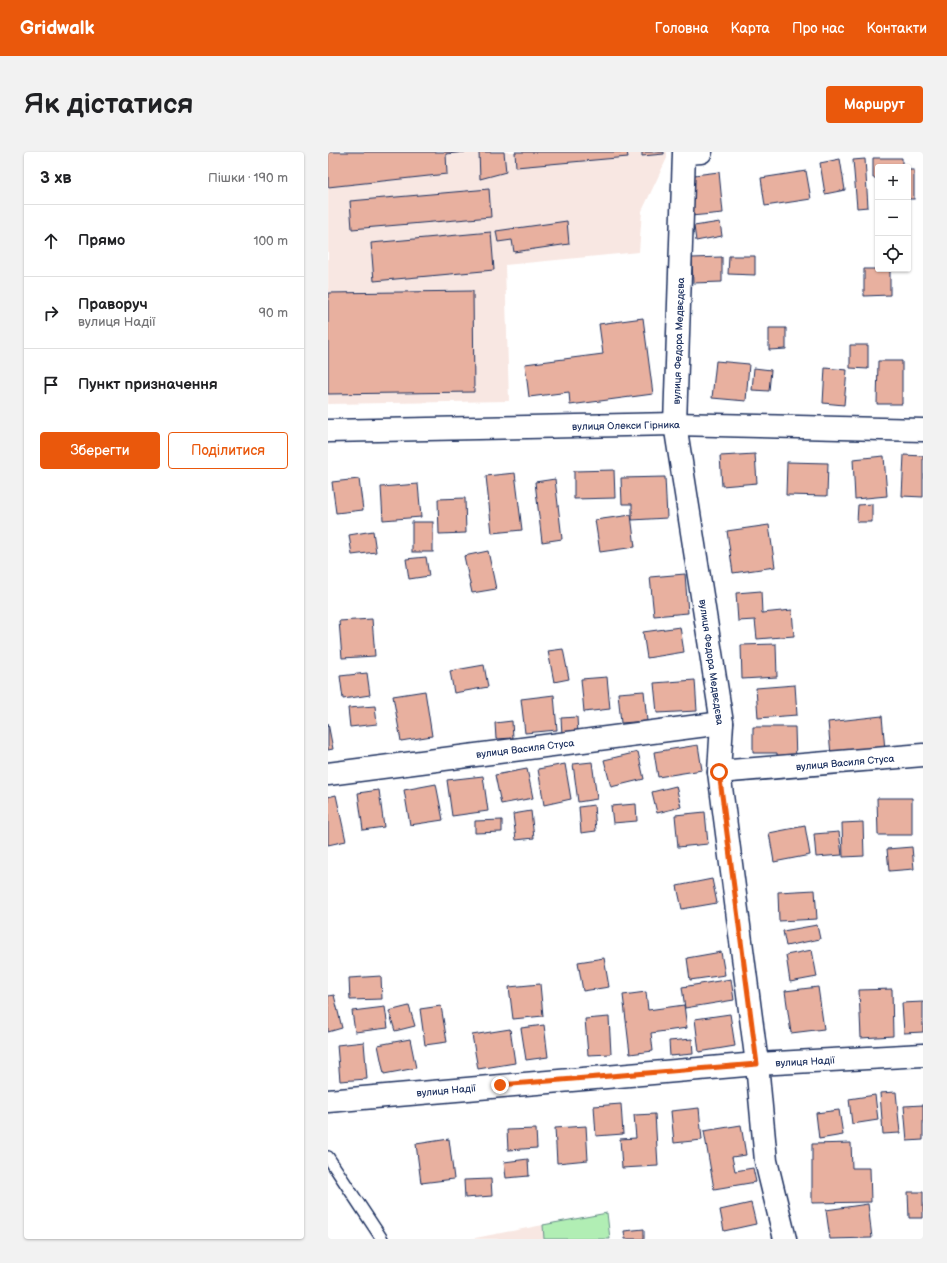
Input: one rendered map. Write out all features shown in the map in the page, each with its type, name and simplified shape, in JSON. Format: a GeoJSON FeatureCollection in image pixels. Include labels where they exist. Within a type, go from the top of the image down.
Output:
{"type":"FeatureCollection","features":[{"type":"Feature","properties":{"kind":"street","name":"вулиця Федора Медвєдєва"},"geometry":{"type":"LineString","coordinates":[[693,153],[675,424],[722,723],[719,772],[757,1064],[766,1162],[785,1239]]}},
{"type":"Feature","properties":{"kind":"street","name":"вулиця Олекси Гірника"},"geometry":{"type":"LineString","coordinates":[[328,431],[675,424],[923,430]]}},
{"type":"Feature","properties":{"kind":"street","name":"вулиця Василя Стуса"},"geometry":{"type":"LineString","coordinates":[[328,774],[722,723]]}},
{"type":"Feature","properties":{"kind":"street","name":"вулиця Василя Стуса"},"geometry":{"type":"LineString","coordinates":[[719,772],[923,755]]}},
{"type":"Feature","properties":{"kind":"street","name":"вулиця Надії"},"geometry":{"type":"LineString","coordinates":[[328,1101],[757,1064],[923,1055]]}},
{"type":"Feature","properties":{"kind":"lane"},"geometry":{"type":"LineString","coordinates":[[328,1157],[382,1239]]}},
{"type":"Feature","properties":{"kind":"shaded area"},"geometry":{"type":"Polygon","coordinates":[[[328,152],[667,152],[667,158],[642,211],[639,252],[505,265],[509,401],[328,404],[328,152]]]}},
{"type":"Feature","properties":{"kind":"shaded area"},"geometry":{"type":"Polygon","coordinates":[[[607,1213],[610,1239],[470,1239],[543,1225],[607,1213]]]}},
{"type":"Feature","properties":{"kind":"green space"},"geometry":{"type":"Polygon","coordinates":[[[607,1213],[610,1239],[544,1239],[543,1225],[607,1213]]]}},
{"type":"Feature","properties":{"kind":"building"},"geometry":{"type":"Polygon","coordinates":[[[328,152],[465,152],[446,154],[447,174],[328,187],[328,152]]]}},
{"type":"Feature","properties":{"kind":"building"},"geometry":{"type":"Polygon","coordinates":[[[479,152],[504,152],[506,172],[480,179],[479,152]]]}},
{"type":"Feature","properties":{"kind":"building"},"geometry":{"type":"Polygon","coordinates":[[[515,152],[627,152],[628,157],[516,167],[515,152]]]}},
{"type":"Feature","properties":{"kind":"building"},"geometry":{"type":"Polygon","coordinates":[[[642,152],[664,152],[664,154],[642,156],[642,152]]]}},
{"type":"Feature","properties":{"kind":"building"},"geometry":{"type":"Polygon","coordinates":[[[873,158],[902,158],[902,164],[875,164],[875,178],[873,178],[873,158]]]}},
{"type":"Feature","properties":{"kind":"building"},"geometry":{"type":"Polygon","coordinates":[[[840,159],[845,190],[825,194],[820,163],[840,159]]]}},
{"type":"Feature","properties":{"kind":"building"},"geometry":{"type":"Polygon","coordinates":[[[865,159],[868,207],[857,208],[853,160],[865,159]]]}},
{"type":"Feature","properties":{"kind":"building"},"geometry":{"type":"Polygon","coordinates":[[[911,170],[914,170],[914,199],[911,199],[911,170]]]}},
{"type":"Feature","properties":{"kind":"building"},"geometry":{"type":"Polygon","coordinates":[[[806,171],[811,199],[765,206],[761,178],[806,171]]]}},
{"type":"Feature","properties":{"kind":"building"},"geometry":{"type":"Polygon","coordinates":[[[719,172],[723,213],[691,216],[686,176],[719,172]]]}},
{"type":"Feature","properties":{"kind":"building"},"geometry":{"type":"Polygon","coordinates":[[[489,189],[491,217],[352,229],[350,201],[489,189]]]}},
{"type":"Feature","properties":{"kind":"building"},"geometry":{"type":"Polygon","coordinates":[[[567,221],[569,244],[514,252],[512,240],[498,242],[496,231],[567,221]]]}},
{"type":"Feature","properties":{"kind":"building"},"geometry":{"type":"Polygon","coordinates":[[[720,222],[722,236],[696,241],[694,226],[720,222]]]}},
{"type":"Feature","properties":{"kind":"building"},"geometry":{"type":"Polygon","coordinates":[[[491,232],[494,270],[374,281],[371,243],[491,232]]]}},
{"type":"Feature","properties":{"kind":"building"},"geometry":{"type":"Polygon","coordinates":[[[729,256],[755,256],[755,275],[728,274],[729,256]]]}},
{"type":"Feature","properties":{"kind":"building"},"geometry":{"type":"Polygon","coordinates":[[[722,257],[722,282],[693,283],[692,258],[722,257]]]}},
{"type":"Feature","properties":{"kind":"building"},"geometry":{"type":"Polygon","coordinates":[[[864,269],[875,269],[875,272],[890,272],[890,295],[864,296],[864,269]]]}},
{"type":"Feature","properties":{"kind":"building"},"geometry":{"type":"Polygon","coordinates":[[[473,291],[474,392],[328,394],[328,293],[473,291]]]}},
{"type":"Feature","properties":{"kind":"building"},"geometry":{"type":"Polygon","coordinates":[[[643,318],[653,394],[570,405],[569,392],[529,397],[525,364],[603,354],[599,324],[643,318]]]}},
{"type":"Feature","properties":{"kind":"building"},"geometry":{"type":"Polygon","coordinates":[[[769,328],[786,328],[786,349],[769,350],[769,328]]]}},
{"type":"Feature","properties":{"kind":"building"},"geometry":{"type":"Polygon","coordinates":[[[850,345],[868,345],[868,369],[850,368],[850,345]]]}},
{"type":"Feature","properties":{"kind":"building"},"geometry":{"type":"Polygon","coordinates":[[[716,361],[749,364],[746,401],[712,398],[716,361]]]}},
{"type":"Feature","properties":{"kind":"building"},"geometry":{"type":"Polygon","coordinates":[[[878,361],[902,361],[902,404],[877,404],[878,361]]]}},
{"type":"Feature","properties":{"kind":"building"},"geometry":{"type":"Polygon","coordinates":[[[754,368],[771,370],[769,391],[752,390],[754,368]]]}},
{"type":"Feature","properties":{"kind":"building"},"geometry":{"type":"Polygon","coordinates":[[[825,368],[847,370],[844,405],[823,403],[825,368]]]}},
{"type":"Feature","properties":{"kind":"building"},"geometry":{"type":"Polygon","coordinates":[[[755,454],[757,483],[722,486],[720,456],[755,454]]]}},
{"type":"Feature","properties":{"kind":"building"},"geometry":{"type":"Polygon","coordinates":[[[904,455],[923,456],[923,497],[902,496],[904,455]]]}},
{"type":"Feature","properties":{"kind":"building"},"geometry":{"type":"Polygon","coordinates":[[[884,456],[887,496],[855,499],[853,459],[884,456]]]}},
{"type":"Feature","properties":{"kind":"building"},"geometry":{"type":"Polygon","coordinates":[[[787,462],[828,463],[827,496],[786,495],[787,462]]]}},
{"type":"Feature","properties":{"kind":"building"},"geometry":{"type":"Polygon","coordinates":[[[614,470],[615,498],[574,499],[574,471],[614,470]]]}},
{"type":"Feature","properties":{"kind":"building"},"geometry":{"type":"Polygon","coordinates":[[[515,473],[522,530],[492,533],[486,476],[515,473]]]}},
{"type":"Feature","properties":{"kind":"building"},"geometry":{"type":"Polygon","coordinates":[[[665,477],[667,518],[632,520],[632,504],[622,504],[621,478],[665,477]]]}},
{"type":"Feature","properties":{"kind":"building"},"geometry":{"type":"Polygon","coordinates":[[[359,479],[363,510],[336,513],[332,482],[359,479]]]}},
{"type":"Feature","properties":{"kind":"building"},"geometry":{"type":"Polygon","coordinates":[[[555,479],[562,539],[542,542],[535,482],[555,479]]]}},
{"type":"Feature","properties":{"kind":"building"},"geometry":{"type":"Polygon","coordinates":[[[418,484],[421,517],[383,520],[381,487],[418,484]]]}},
{"type":"Feature","properties":{"kind":"building"},"geometry":{"type":"Polygon","coordinates":[[[465,498],[466,533],[439,534],[438,499],[465,498]]]}},
{"type":"Feature","properties":{"kind":"building"},"geometry":{"type":"Polygon","coordinates":[[[872,504],[872,522],[857,522],[858,505],[872,504]]]}},
{"type":"Feature","properties":{"kind":"building"},"geometry":{"type":"Polygon","coordinates":[[[631,515],[635,547],[600,552],[595,520],[631,515]]]}},
{"type":"Feature","properties":{"kind":"building"},"geometry":{"type":"Polygon","coordinates":[[[412,522],[433,522],[433,552],[412,552],[412,522]]]}},
{"type":"Feature","properties":{"kind":"building"},"geometry":{"type":"Polygon","coordinates":[[[769,525],[775,567],[733,573],[727,531],[769,525]]]}},
{"type":"Feature","properties":{"kind":"building"},"geometry":{"type":"Polygon","coordinates":[[[373,531],[376,552],[352,555],[349,535],[373,531]]]}},
{"type":"Feature","properties":{"kind":"building"},"geometry":{"type":"Polygon","coordinates":[[[488,551],[496,589],[472,593],[464,556],[488,551]]]}},
{"type":"Feature","properties":{"kind":"building"},"geometry":{"type":"Polygon","coordinates":[[[426,557],[429,576],[409,579],[406,559],[426,557]]]}},
{"type":"Feature","properties":{"kind":"building"},"geometry":{"type":"Polygon","coordinates":[[[685,574],[688,613],[654,616],[650,577],[685,574]]]}},
{"type":"Feature","properties":{"kind":"building"},"geometry":{"type":"Polygon","coordinates":[[[761,591],[762,613],[792,610],[794,636],[757,639],[755,620],[738,621],[736,593],[761,591]]]}},
{"type":"Feature","properties":{"kind":"building"},"geometry":{"type":"Polygon","coordinates":[[[372,619],[375,656],[342,658],[339,621],[372,619]]]}},
{"type":"Feature","properties":{"kind":"building"},"geometry":{"type":"Polygon","coordinates":[[[680,627],[684,652],[647,658],[643,632],[680,627]]]}},
{"type":"Feature","properties":{"kind":"building"},"geometry":{"type":"Polygon","coordinates":[[[776,644],[777,677],[742,679],[741,645],[776,644]]]}},
{"type":"Feature","properties":{"kind":"building"},"geometry":{"type":"Polygon","coordinates":[[[563,649],[569,679],[554,682],[548,651],[563,649]]]}},
{"type":"Feature","properties":{"kind":"building"},"geometry":{"type":"Polygon","coordinates":[[[484,665],[488,687],[454,693],[450,671],[484,665]]]}},
{"type":"Feature","properties":{"kind":"building"},"geometry":{"type":"Polygon","coordinates":[[[367,673],[370,695],[343,699],[340,676],[367,673]]]}},
{"type":"Feature","properties":{"kind":"building"},"geometry":{"type":"Polygon","coordinates":[[[607,677],[610,709],[584,712],[581,679],[607,677]]]}},
{"type":"Feature","properties":{"kind":"building"},"geometry":{"type":"Polygon","coordinates":[[[695,680],[697,711],[657,713],[654,683],[695,680]]]}},
{"type":"Feature","properties":{"kind":"building"},"geometry":{"type":"Polygon","coordinates":[[[795,685],[797,715],[758,718],[756,688],[795,685]]]}},
{"type":"Feature","properties":{"kind":"building"},"geometry":{"type":"Polygon","coordinates":[[[425,691],[432,736],[401,741],[393,696],[425,691]]]}},
{"type":"Feature","properties":{"kind":"building"},"geometry":{"type":"Polygon","coordinates":[[[644,691],[647,721],[621,723],[618,693],[644,691]]]}},
{"type":"Feature","properties":{"kind":"building"},"geometry":{"type":"Polygon","coordinates":[[[554,695],[557,730],[525,733],[521,699],[554,695]]]}},
{"type":"Feature","properties":{"kind":"building"},"geometry":{"type":"Polygon","coordinates":[[[375,706],[377,724],[350,727],[348,708],[375,706]]]}},
{"type":"Feature","properties":{"kind":"building"},"geometry":{"type":"Polygon","coordinates":[[[882,716],[885,750],[831,755],[828,722],[882,716]]]}},
{"type":"Feature","properties":{"kind":"building"},"geometry":{"type":"Polygon","coordinates":[[[577,717],[578,734],[562,735],[561,718],[577,717]]]}},
{"type":"Feature","properties":{"kind":"building"},"geometry":{"type":"Polygon","coordinates":[[[512,721],[513,738],[496,739],[495,723],[512,721]]]}},
{"type":"Feature","properties":{"kind":"building"},"geometry":{"type":"Polygon","coordinates":[[[328,723],[333,749],[328,750],[328,723]]]}},
{"type":"Feature","properties":{"kind":"building"},"geometry":{"type":"Polygon","coordinates":[[[753,727],[795,727],[796,761],[777,761],[777,753],[753,753],[753,727]]]}},
{"type":"Feature","properties":{"kind":"building"},"geometry":{"type":"Polygon","coordinates":[[[698,745],[702,770],[658,777],[654,752],[698,745]]]}},
{"type":"Feature","properties":{"kind":"building"},"geometry":{"type":"Polygon","coordinates":[[[638,752],[644,779],[611,787],[604,760],[638,752]]]}},
{"type":"Feature","properties":{"kind":"building"},"geometry":{"type":"Polygon","coordinates":[[[592,762],[597,799],[578,802],[573,764],[592,762]]]}},
{"type":"Feature","properties":{"kind":"building"},"geometry":{"type":"Polygon","coordinates":[[[565,764],[571,799],[544,805],[538,769],[565,764]]]}},
{"type":"Feature","properties":{"kind":"building"},"geometry":{"type":"Polygon","coordinates":[[[527,769],[533,798],[501,804],[495,775],[527,769]]]}},
{"type":"Feature","properties":{"kind":"building"},"geometry":{"type":"Polygon","coordinates":[[[483,776],[488,811],[452,816],[447,780],[483,776]]]}},
{"type":"Feature","properties":{"kind":"building"},"geometry":{"type":"Polygon","coordinates":[[[436,784],[443,820],[410,825],[404,790],[436,784]]]}},
{"type":"Feature","properties":{"kind":"building"},"geometry":{"type":"Polygon","coordinates":[[[676,786],[681,807],[657,813],[652,792],[676,786]]]}},
{"type":"Feature","properties":{"kind":"building"},"geometry":{"type":"Polygon","coordinates":[[[379,790],[384,827],[363,830],[358,793],[379,790]]]}},
{"type":"Feature","properties":{"kind":"building"},"geometry":{"type":"Polygon","coordinates":[[[336,795],[346,841],[328,845],[328,797],[336,795]]]}},
{"type":"Feature","properties":{"kind":"building"},"geometry":{"type":"Polygon","coordinates":[[[877,798],[912,798],[912,835],[878,835],[877,798]]]}},
{"type":"Feature","properties":{"kind":"building"},"geometry":{"type":"Polygon","coordinates":[[[636,804],[637,821],[613,823],[611,806],[636,804]]]}},
{"type":"Feature","properties":{"kind":"building"},"geometry":{"type":"Polygon","coordinates":[[[594,805],[596,831],[581,833],[579,807],[594,805]]]}},
{"type":"Feature","properties":{"kind":"building"},"geometry":{"type":"Polygon","coordinates":[[[531,811],[534,838],[516,840],[513,814],[531,811]]]}},
{"type":"Feature","properties":{"kind":"building"},"geometry":{"type":"Polygon","coordinates":[[[705,812],[708,844],[678,847],[675,815],[705,812]]]}},
{"type":"Feature","properties":{"kind":"building"},"geometry":{"type":"Polygon","coordinates":[[[502,820],[502,832],[475,833],[475,821],[502,820]]]}},
{"type":"Feature","properties":{"kind":"building"},"geometry":{"type":"Polygon","coordinates":[[[863,822],[864,856],[843,857],[842,823],[863,822]]]}},
{"type":"Feature","properties":{"kind":"building"},"geometry":{"type":"Polygon","coordinates":[[[805,826],[810,855],[774,862],[769,833],[805,826]]]}},
{"type":"Feature","properties":{"kind":"building"},"geometry":{"type":"Polygon","coordinates":[[[839,832],[842,855],[816,857],[814,834],[839,832]]]}},
{"type":"Feature","properties":{"kind":"building"},"geometry":{"type":"Polygon","coordinates":[[[912,847],[914,869],[889,871],[887,849],[912,847]]]}},
{"type":"Feature","properties":{"kind":"building"},"geometry":{"type":"Polygon","coordinates":[[[712,879],[717,903],[682,909],[677,886],[712,879]]]}},
{"type":"Feature","properties":{"kind":"building"},"geometry":{"type":"Polygon","coordinates":[[[815,890],[817,919],[779,921],[778,892],[815,890]]]}},
{"type":"Feature","properties":{"kind":"building"},"geometry":{"type":"Polygon","coordinates":[[[817,925],[820,939],[786,946],[783,931],[817,925]]]}},
{"type":"Feature","properties":{"kind":"building"},"geometry":{"type":"Polygon","coordinates":[[[812,950],[817,977],[790,982],[786,955],[812,950]]]}},
{"type":"Feature","properties":{"kind":"building"},"geometry":{"type":"Polygon","coordinates":[[[721,952],[725,975],[690,980],[687,958],[721,952]]]}},
{"type":"Feature","properties":{"kind":"building"},"geometry":{"type":"Polygon","coordinates":[[[604,958],[609,987],[583,991],[578,962],[604,958]]]}},
{"type":"Feature","properties":{"kind":"building"},"geometry":{"type":"Polygon","coordinates":[[[381,976],[382,999],[350,1000],[349,978],[381,976]]]}},
{"type":"Feature","properties":{"kind":"building"},"geometry":{"type":"Polygon","coordinates":[[[731,979],[734,1000],[685,1008],[682,987],[731,979]]]}},
{"type":"Feature","properties":{"kind":"building"},"geometry":{"type":"Polygon","coordinates":[[[540,984],[543,1016],[513,1019],[509,987],[540,984]]]}},
{"type":"Feature","properties":{"kind":"building"},"geometry":{"type":"Polygon","coordinates":[[[818,987],[824,1029],[791,1033],[785,991],[818,987]]]}},
{"type":"Feature","properties":{"kind":"building"},"geometry":{"type":"Polygon","coordinates":[[[892,989],[893,1036],[861,1038],[859,990],[892,989]]]}},
{"type":"Feature","properties":{"kind":"building"},"geometry":{"type":"Polygon","coordinates":[[[646,992],[648,1010],[684,1005],[687,1028],[651,1033],[653,1051],[630,1054],[623,995],[646,992]]]}},
{"type":"Feature","properties":{"kind":"building"},"geometry":{"type":"Polygon","coordinates":[[[334,995],[342,1028],[328,1032],[328,996],[334,995]]]}},
{"type":"Feature","properties":{"kind":"building"},"geometry":{"type":"Polygon","coordinates":[[[923,1002],[923,1032],[904,1033],[902,1003],[923,1002]]]}},
{"type":"Feature","properties":{"kind":"building"},"geometry":{"type":"Polygon","coordinates":[[[409,1006],[415,1026],[395,1031],[389,1011],[409,1006]]]}},
{"type":"Feature","properties":{"kind":"building"},"geometry":{"type":"Polygon","coordinates":[[[441,1006],[447,1042],[425,1045],[420,1009],[441,1006]]]}},
{"type":"Feature","properties":{"kind":"building"},"geometry":{"type":"Polygon","coordinates":[[[385,1007],[388,1028],[355,1032],[352,1011],[385,1007]]]}},
{"type":"Feature","properties":{"kind":"building"},"geometry":{"type":"Polygon","coordinates":[[[730,1014],[735,1046],[699,1052],[695,1019],[730,1014]]]}},
{"type":"Feature","properties":{"kind":"building"},"geometry":{"type":"Polygon","coordinates":[[[609,1017],[611,1054],[588,1055],[585,1019],[609,1017]]]}},
{"type":"Feature","properties":{"kind":"building"},"geometry":{"type":"Polygon","coordinates":[[[544,1025],[548,1057],[526,1060],[521,1028],[544,1025]]]}},
{"type":"Feature","properties":{"kind":"building"},"geometry":{"type":"Polygon","coordinates":[[[510,1029],[515,1063],[478,1069],[472,1035],[510,1029]]]}},
{"type":"Feature","properties":{"kind":"building"},"geometry":{"type":"Polygon","coordinates":[[[410,1039],[416,1068],[384,1074],[378,1045],[410,1039]]]}},
{"type":"Feature","properties":{"kind":"building"},"geometry":{"type":"Polygon","coordinates":[[[692,1039],[693,1054],[670,1056],[669,1041],[692,1039]]]}},
{"type":"Feature","properties":{"kind":"building"},"geometry":{"type":"Polygon","coordinates":[[[364,1042],[367,1079],[340,1081],[337,1045],[364,1042]]]}},
{"type":"Feature","properties":{"kind":"building"},"geometry":{"type":"Polygon","coordinates":[[[896,1092],[900,1133],[883,1134],[880,1093],[896,1092]]]}},
{"type":"Feature","properties":{"kind":"building"},"geometry":{"type":"Polygon","coordinates":[[[875,1095],[878,1120],[852,1124],[849,1099],[875,1095]]]}},
{"type":"Feature","properties":{"kind":"building"},"geometry":{"type":"Polygon","coordinates":[[[621,1104],[623,1134],[596,1136],[594,1106],[621,1104]]]}},
{"type":"Feature","properties":{"kind":"building"},"geometry":{"type":"Polygon","coordinates":[[[923,1105],[923,1140],[907,1141],[904,1106],[923,1105]]]}},
{"type":"Feature","properties":{"kind":"building"},"geometry":{"type":"Polygon","coordinates":[[[699,1108],[702,1140],[674,1143],[671,1111],[699,1108]]]}},
{"type":"Feature","properties":{"kind":"building"},"geometry":{"type":"Polygon","coordinates":[[[839,1110],[843,1135],[819,1139],[816,1113],[839,1110]]]}},
{"type":"Feature","properties":{"kind":"building"},"geometry":{"type":"Polygon","coordinates":[[[655,1114],[658,1166],[622,1168],[620,1139],[636,1138],[634,1115],[655,1114]]]}},
{"type":"Feature","properties":{"kind":"building"},"geometry":{"type":"Polygon","coordinates":[[[741,1125],[746,1155],[732,1157],[735,1171],[753,1168],[756,1182],[714,1189],[704,1131],[741,1125]]]}},
{"type":"Feature","properties":{"kind":"building"},"geometry":{"type":"Polygon","coordinates":[[[586,1126],[588,1160],[557,1163],[555,1128],[586,1126]]]}},
{"type":"Feature","properties":{"kind":"building"},"geometry":{"type":"Polygon","coordinates":[[[536,1129],[537,1148],[508,1150],[507,1130],[536,1129]]]}},
{"type":"Feature","properties":{"kind":"building"},"geometry":{"type":"Polygon","coordinates":[[[449,1139],[454,1179],[421,1183],[416,1144],[449,1139]]]}},
{"type":"Feature","properties":{"kind":"building"},"geometry":{"type":"Polygon","coordinates":[[[851,1143],[852,1168],[870,1168],[871,1202],[812,1203],[812,1144],[851,1143]]]}},
{"type":"Feature","properties":{"kind":"building"},"geometry":{"type":"Polygon","coordinates":[[[528,1159],[529,1176],[506,1178],[504,1162],[528,1159]]]}},
{"type":"Feature","properties":{"kind":"building"},"geometry":{"type":"Polygon","coordinates":[[[491,1179],[492,1196],[465,1198],[464,1180],[491,1179]]]}},
{"type":"Feature","properties":{"kind":"building"},"geometry":{"type":"Polygon","coordinates":[[[908,1192],[923,1192],[923,1218],[909,1218],[908,1192]]]}},
{"type":"Feature","properties":{"kind":"building"},"geometry":{"type":"Polygon","coordinates":[[[751,1203],[756,1224],[724,1231],[720,1210],[751,1203]]]}},
{"type":"Feature","properties":{"kind":"building"},"geometry":{"type":"Polygon","coordinates":[[[868,1204],[872,1238],[830,1239],[826,1210],[868,1204]]]}},
{"type":"Feature","properties":{"kind":"building"},"geometry":{"type":"Polygon","coordinates":[[[644,1229],[644,1239],[625,1239],[624,1231],[644,1229]]]}},
{"type":"Feature","properties":{"kind":"route"},"geometry":{"type":"LineString","coordinates":[[500,1085],[757,1064],[719,772]]}}]}
